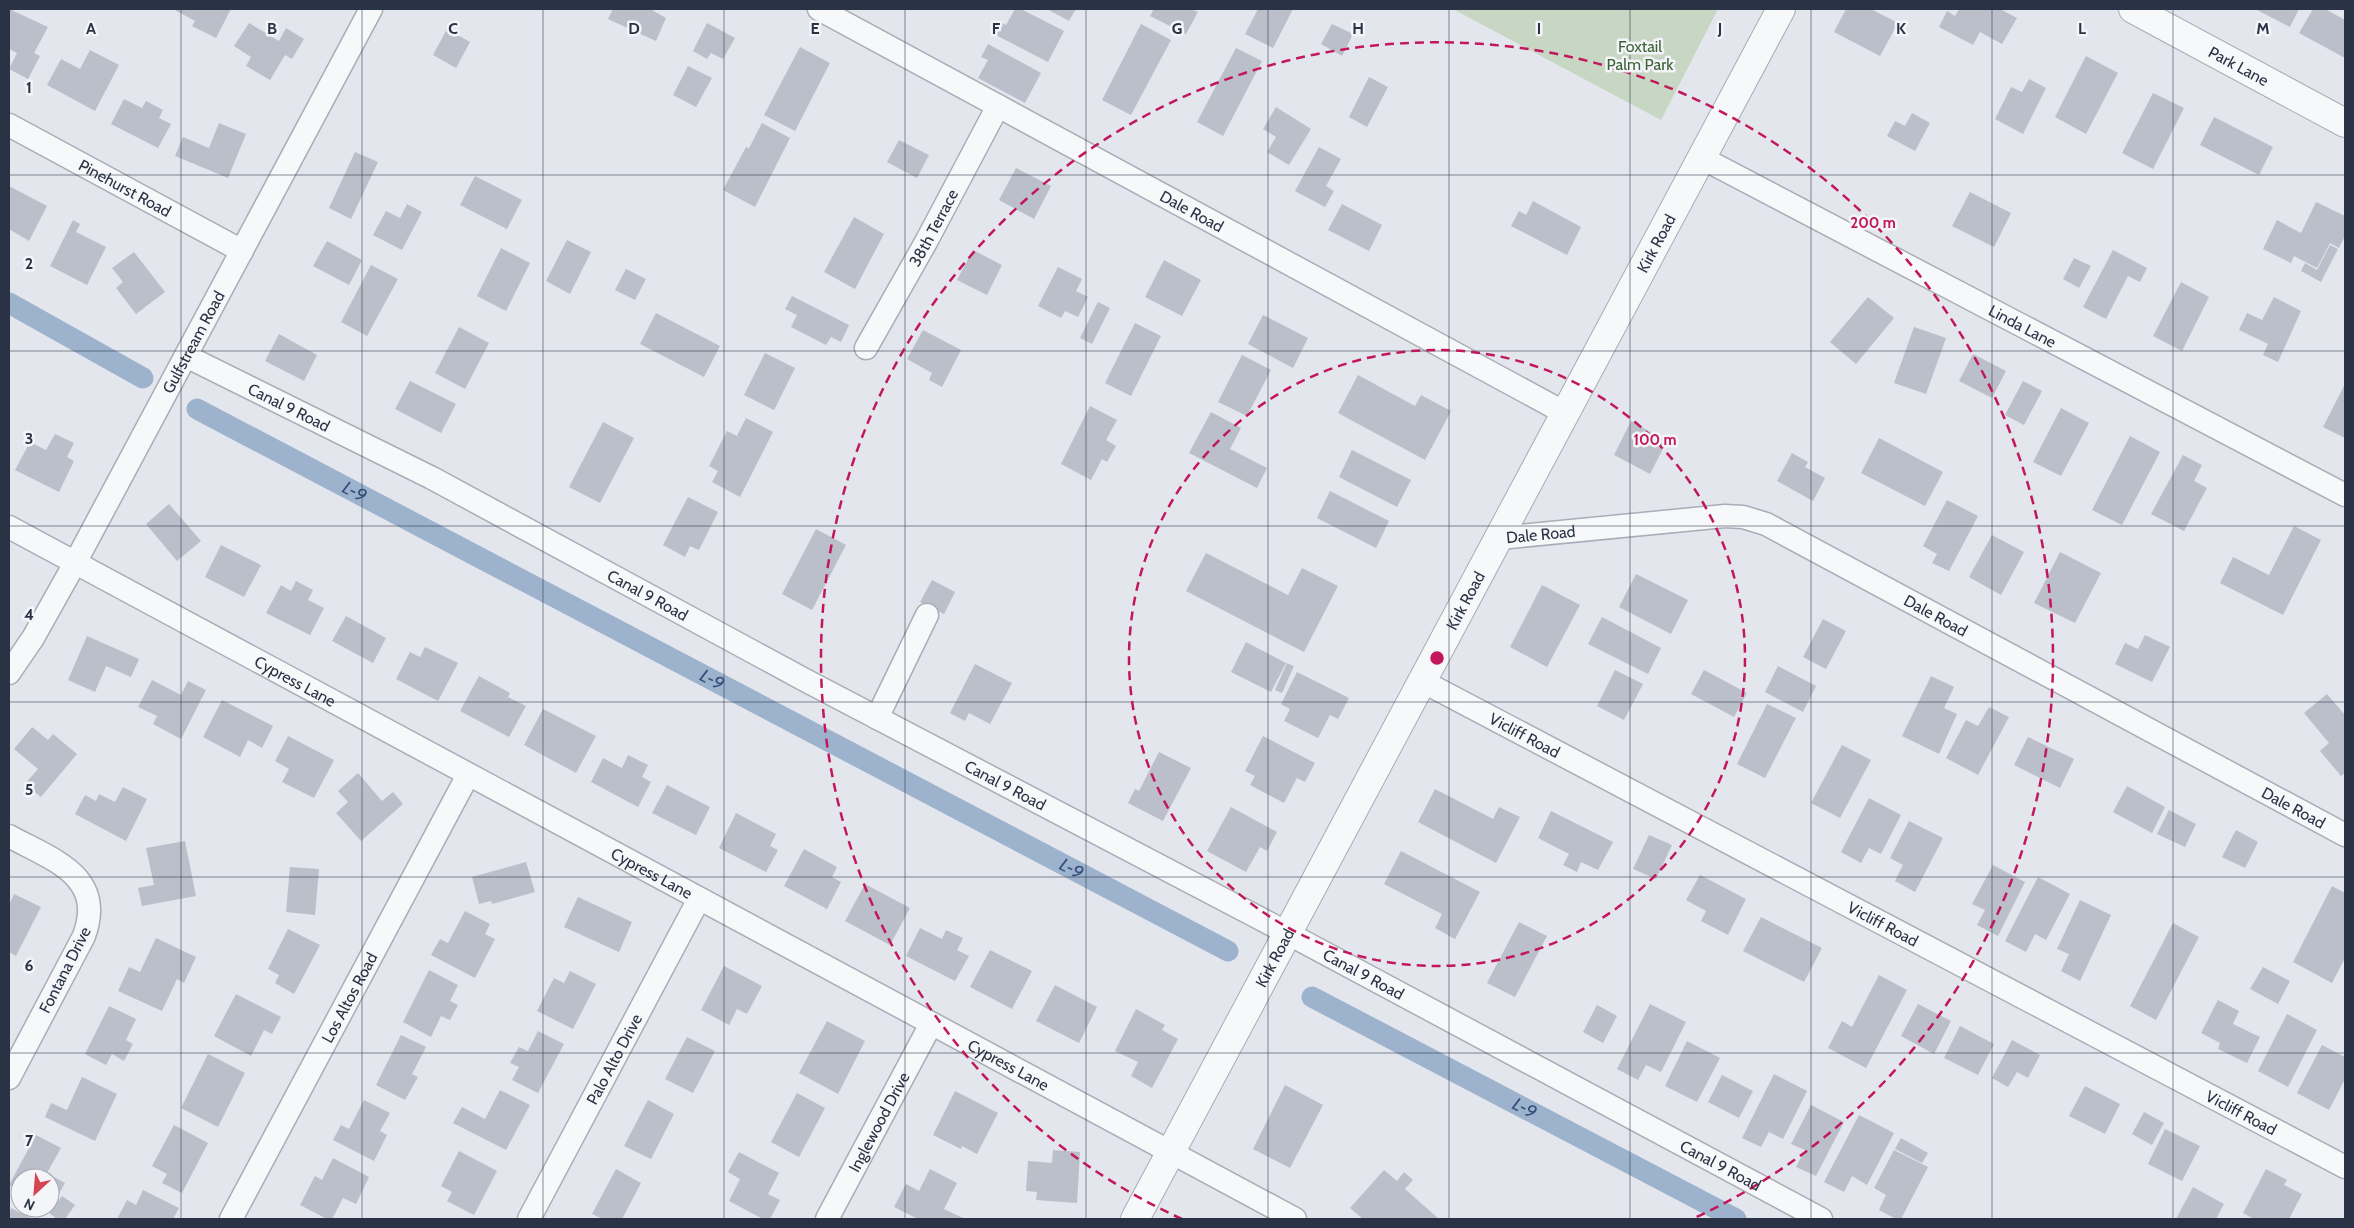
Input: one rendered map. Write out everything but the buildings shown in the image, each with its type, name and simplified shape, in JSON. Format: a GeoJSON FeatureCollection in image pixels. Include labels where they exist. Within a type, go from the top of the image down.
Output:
{"type":"FeatureCollection","features":[{"type":"Feature","properties":{"kind":"street","name":"Dale Road"},"geometry":{"type":"LineString","coordinates":[[819,9],[1565,414]]}},
{"type":"Feature","properties":{"kind":"street","name":"Kirk Road"},"geometry":{"type":"LineString","coordinates":[[1134,1219],[1781,9]]}},
{"type":"Feature","properties":{"kind":"street","name":"Park Lane"},"geometry":{"type":"LineString","coordinates":[[2133,9],[2345,123]]}},
{"type":"Feature","properties":{"kind":"street","name":"Gulfstream Road"},"geometry":{"type":"LineString","coordinates":[[9,673],[33,638],[75,563],[369,10]]}},
{"type":"Feature","properties":{"kind":"street","name":"38th Terrace"},"geometry":{"type":"LineString","coordinates":[[866,348],[926,242],[998,106]]}},
{"type":"Feature","properties":{"kind":"street","name":"Pinehurst Road"},"geometry":{"type":"LineString","coordinates":[[9,125],[242,251]]}},
{"type":"Feature","properties":{"kind":"street","name":"Linda Lane"},"geometry":{"type":"LineString","coordinates":[[1702,158],[2345,495]]}},
{"type":"Feature","properties":{"kind":"street","name":"Canal 9 Road"},"geometry":{"type":"LineString","coordinates":[[186,356],[432,478],[877,718],[1288,933],[1821,1219]]}},
{"type":"Feature","properties":{"kind":"street","name":"Dale Road"},"geometry":{"type":"LineString","coordinates":[[1499,538],[1724,516],[1743,518],[1766,524],[2345,835]]}},
{"type":"Feature","properties":{"kind":"street","name":"Cypress Lane"},"geometry":{"type":"LineString","coordinates":[[9,528],[1294,1219]]}},
{"type":"Feature","properties":{"kind":"street"},"geometry":{"type":"LineString","coordinates":[[877,718],[926,615]]}},
{"type":"Feature","properties":{"kind":"street","name":"Vicliff Road"},"geometry":{"type":"LineString","coordinates":[[1422,681],[2345,1166]]}},
{"type":"Feature","properties":{"kind":"street","name":"Los Altos Road"},"geometry":{"type":"LineString","coordinates":[[231,1219],[468,775]]}},
{"type":"Feature","properties":{"kind":"street","name":"Fontana Drive"},"geometry":{"type":"LineString","coordinates":[[9,836],[65,867],[78,877],[86,890],[90,905],[90,921],[84,936],[9,1078]]}},
{"type":"Feature","properties":{"kind":"street","name":"Palo Alto Drive"},"geometry":{"type":"LineString","coordinates":[[529,1219],[699,899]]}},
{"type":"Feature","properties":{"kind":"street","name":"Inglewood Drive"},"geometry":{"type":"LineString","coordinates":[[827,1219],[931,1024]]}},
{"type":"Feature","properties":{"kind":"green space","name":"Foxtail Palm Park"},"geometry":{"type":"Polygon","coordinates":[[[1453,9],[1718,9],[1661,120],[1453,9]]]}},
{"type":"Feature","properties":{"kind":"waterway","name":"L-9"},"geometry":{"type":"LineString","coordinates":[[9,303],[143,378]]}},
{"type":"Feature","properties":{"kind":"waterway","name":"L-9"},"geometry":{"type":"LineString","coordinates":[[197,409],[1228,951]]}},
{"type":"Feature","properties":{"kind":"waterway","name":"L-9"},"geometry":{"type":"LineString","coordinates":[[1312,997],[1736,1219]]}}]}
